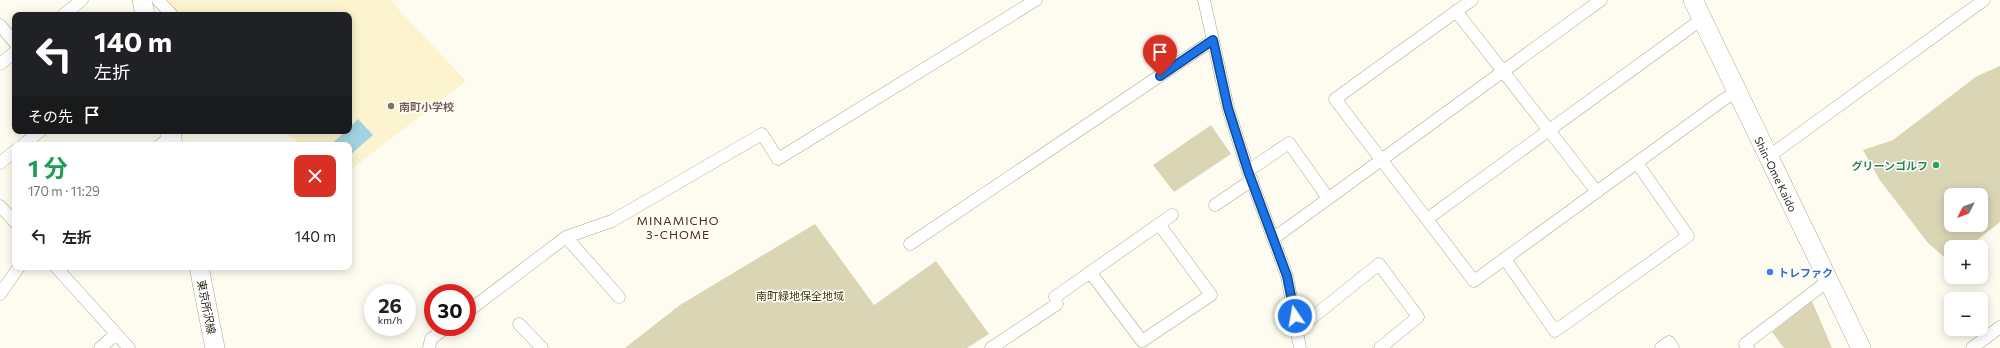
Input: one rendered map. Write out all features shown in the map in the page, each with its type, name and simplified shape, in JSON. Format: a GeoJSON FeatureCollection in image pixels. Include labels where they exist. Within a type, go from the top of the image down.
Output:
{"type":"FeatureCollection","features":[{"type":"Feature","properties":{"kind":"main road"},"geometry":{"type":"LineString","coordinates":[[142,0],[144,12]]}},
{"type":"Feature","properties":{"kind":"main road","name":"Shin-Ome Kaido"},"geometry":{"type":"LineString","coordinates":[[1693,0],[1736,92],[1861,348]]}},
{"type":"Feature","properties":{"kind":"main road","name":"東京所沢線"},"geometry":{"type":"LineString","coordinates":[[200,270],[215,348]]}},
{"type":"Feature","properties":{"kind":"street"},"geometry":{"type":"LineString","coordinates":[[67,12],[82,0]]}},
{"type":"Feature","properties":{"kind":"street"},"geometry":{"type":"LineString","coordinates":[[158,0],[169,12]]}},
{"type":"Feature","properties":{"kind":"street"},"geometry":{"type":"LineString","coordinates":[[476,305],[566,237],[612,220],[762,134],[778,159],[1036,0]]}},
{"type":"Feature","properties":{"kind":"street"},"geometry":{"type":"LineString","coordinates":[[1204,0],[1228,108],[1250,176],[1287,276],[1298,329],[1300,348]]}},
{"type":"Feature","properties":{"kind":"street"},"geometry":{"type":"LineString","coordinates":[[1472,0],[1335,99],[1380,160],[1474,281],[1736,92]]}},
{"type":"Feature","properties":{"kind":"street"},"geometry":{"type":"LineString","coordinates":[[1274,238],[1601,0]]}},
{"type":"Feature","properties":{"kind":"street"},"geometry":{"type":"LineString","coordinates":[[1768,158],[1984,0]]}},
{"type":"Feature","properties":{"kind":"street"},"geometry":{"type":"LineString","coordinates":[[1456,11],[1597,192]]}},
{"type":"Feature","properties":{"kind":"street"},"geometry":{"type":"LineString","coordinates":[[1427,219],[1702,19]]}},
{"type":"Feature","properties":{"kind":"street"},"geometry":{"type":"LineString","coordinates":[[0,25],[12,39]]}},
{"type":"Feature","properties":{"kind":"street"},"geometry":{"type":"LineString","coordinates":[[910,244],[1213,40]]}},
{"type":"Feature","properties":{"kind":"street"},"geometry":{"type":"LineString","coordinates":[[0,64],[12,54]]}},
{"type":"Feature","properties":{"kind":"street"},"geometry":{"type":"LineString","coordinates":[[26,142],[36,134]]}},
{"type":"Feature","properties":{"kind":"street"},"geometry":{"type":"LineString","coordinates":[[1215,205],[1289,143],[1328,198]]}},
{"type":"Feature","properties":{"kind":"street"},"geometry":{"type":"LineString","coordinates":[[0,163],[12,153]]}},
{"type":"Feature","properties":{"kind":"street"},"geometry":{"type":"LineString","coordinates":[[1505,259],[1556,331],[1688,236],[1637,163]]}},
{"type":"Feature","properties":{"kind":"street"},"geometry":{"type":"LineString","coordinates":[[0,206],[12,219]]}},
{"type":"Feature","properties":{"kind":"street"},"geometry":{"type":"LineString","coordinates":[[991,348],[1057,304],[1055,297],[1172,215]]}},
{"type":"Feature","properties":{"kind":"street"},"geometry":{"type":"LineString","coordinates":[[1090,272],[1142,341],[1211,295],[1159,224]]}},
{"type":"Feature","properties":{"kind":"street"},"geometry":{"type":"LineString","coordinates":[[566,237],[619,297]]}},
{"type":"Feature","properties":{"kind":"street"},"geometry":{"type":"LineString","coordinates":[[1298,329],[1379,264],[1418,317],[1380,348]]}},
{"type":"Feature","properties":{"kind":"street"},"geometry":{"type":"LineString","coordinates":[[0,294],[17,270]]}},
{"type":"Feature","properties":{"kind":"street"},"geometry":{"type":"LineString","coordinates":[[59,270],[129,348]]}},
{"type":"Feature","properties":{"kind":"street"},"geometry":{"type":"LineString","coordinates":[[1748,348],[1745,344],[1828,281]]}},
{"type":"Feature","properties":{"kind":"street"},"geometry":{"type":"LineString","coordinates":[[519,324],[542,348]]}},
{"type":"Feature","properties":{"kind":"street"},"geometry":{"type":"LineString","coordinates":[[1972,348],[2000,327]]}},
{"type":"Feature","properties":{"kind":"street"},"geometry":{"type":"LineString","coordinates":[[100,348],[116,334]]}},
{"type":"Feature","properties":{"kind":"street"},"geometry":{"type":"LineString","coordinates":[[429,348],[431,339],[435,336]]}},
{"type":"Feature","properties":{"kind":"street"},"geometry":{"type":"LineString","coordinates":[[1661,348],[1669,342],[1673,348]]}},
{"type":"Feature","properties":{"kind":"shaded area","name":"南町小学校"},"geometry":{"type":"Polygon","coordinates":[[[165,0],[390,0],[466,81],[352,169],[352,142],[296,142],[289,134],[352,134],[352,12],[176,12],[165,0]]]}},
{"type":"Feature","properties":{"kind":"green space","name":"グリーンゴルフ"},"geometry":{"type":"Polygon","coordinates":[[[2000,66],[2000,222],[1988,231],[1988,188],[1944,188],[1944,232],[1987,232],[1977,240],[1944,240],[1944,257],[1928,243],[1879,179],[1863,150],[1893,140],[1977,76],[2000,66]]]}},
{"type":"Feature","properties":{"kind":"green space"},"geometry":{"type":"Polygon","coordinates":[[[1211,125],[1231,154],[1174,192],[1153,165],[1211,125]]]}},
{"type":"Feature","properties":{"kind":"green space","name":"南町緑地保全地域"},"geometry":{"type":"Polygon","coordinates":[[[815,224],[874,305],[936,261],[989,334],[967,348],[625,348],[680,305],[815,224]]]}},
{"type":"Feature","properties":{"kind":"green space"},"geometry":{"type":"Polygon","coordinates":[[[1812,301],[1832,348],[1784,348],[1772,332],[1812,301]]]}},
{"type":"Feature","properties":{"kind":"water"},"geometry":{"type":"Polygon","coordinates":[[[358,119],[373,135],[352,153],[352,142],[333,142],[343,134],[352,134],[352,125],[358,119]]]}},
{"type":"Feature","properties":{"kind":"place","name":"南町小学校"},"geometry":{"type":"Point","coordinates":[391,106]}},
{"type":"Feature","properties":{"kind":"place","name":"グリーンゴルフ"},"geometry":{"type":"Point","coordinates":[1936,165]}},
{"type":"Feature","properties":{"kind":"place","name":"トレファク"},"geometry":{"type":"Point","coordinates":[1770,272]}},
{"type":"Feature","properties":{"kind":"district","name":"MINAMICHO 3-CHOME"},"geometry":{"type":"Point","coordinates":[678,227]}},
{"type":"Feature","properties":{"kind":"route"},"geometry":{"type":"LineString","coordinates":[[1160,76],[1213,40],[1228,108],[1248,171],[1287,276],[1295,316]]}}]}
